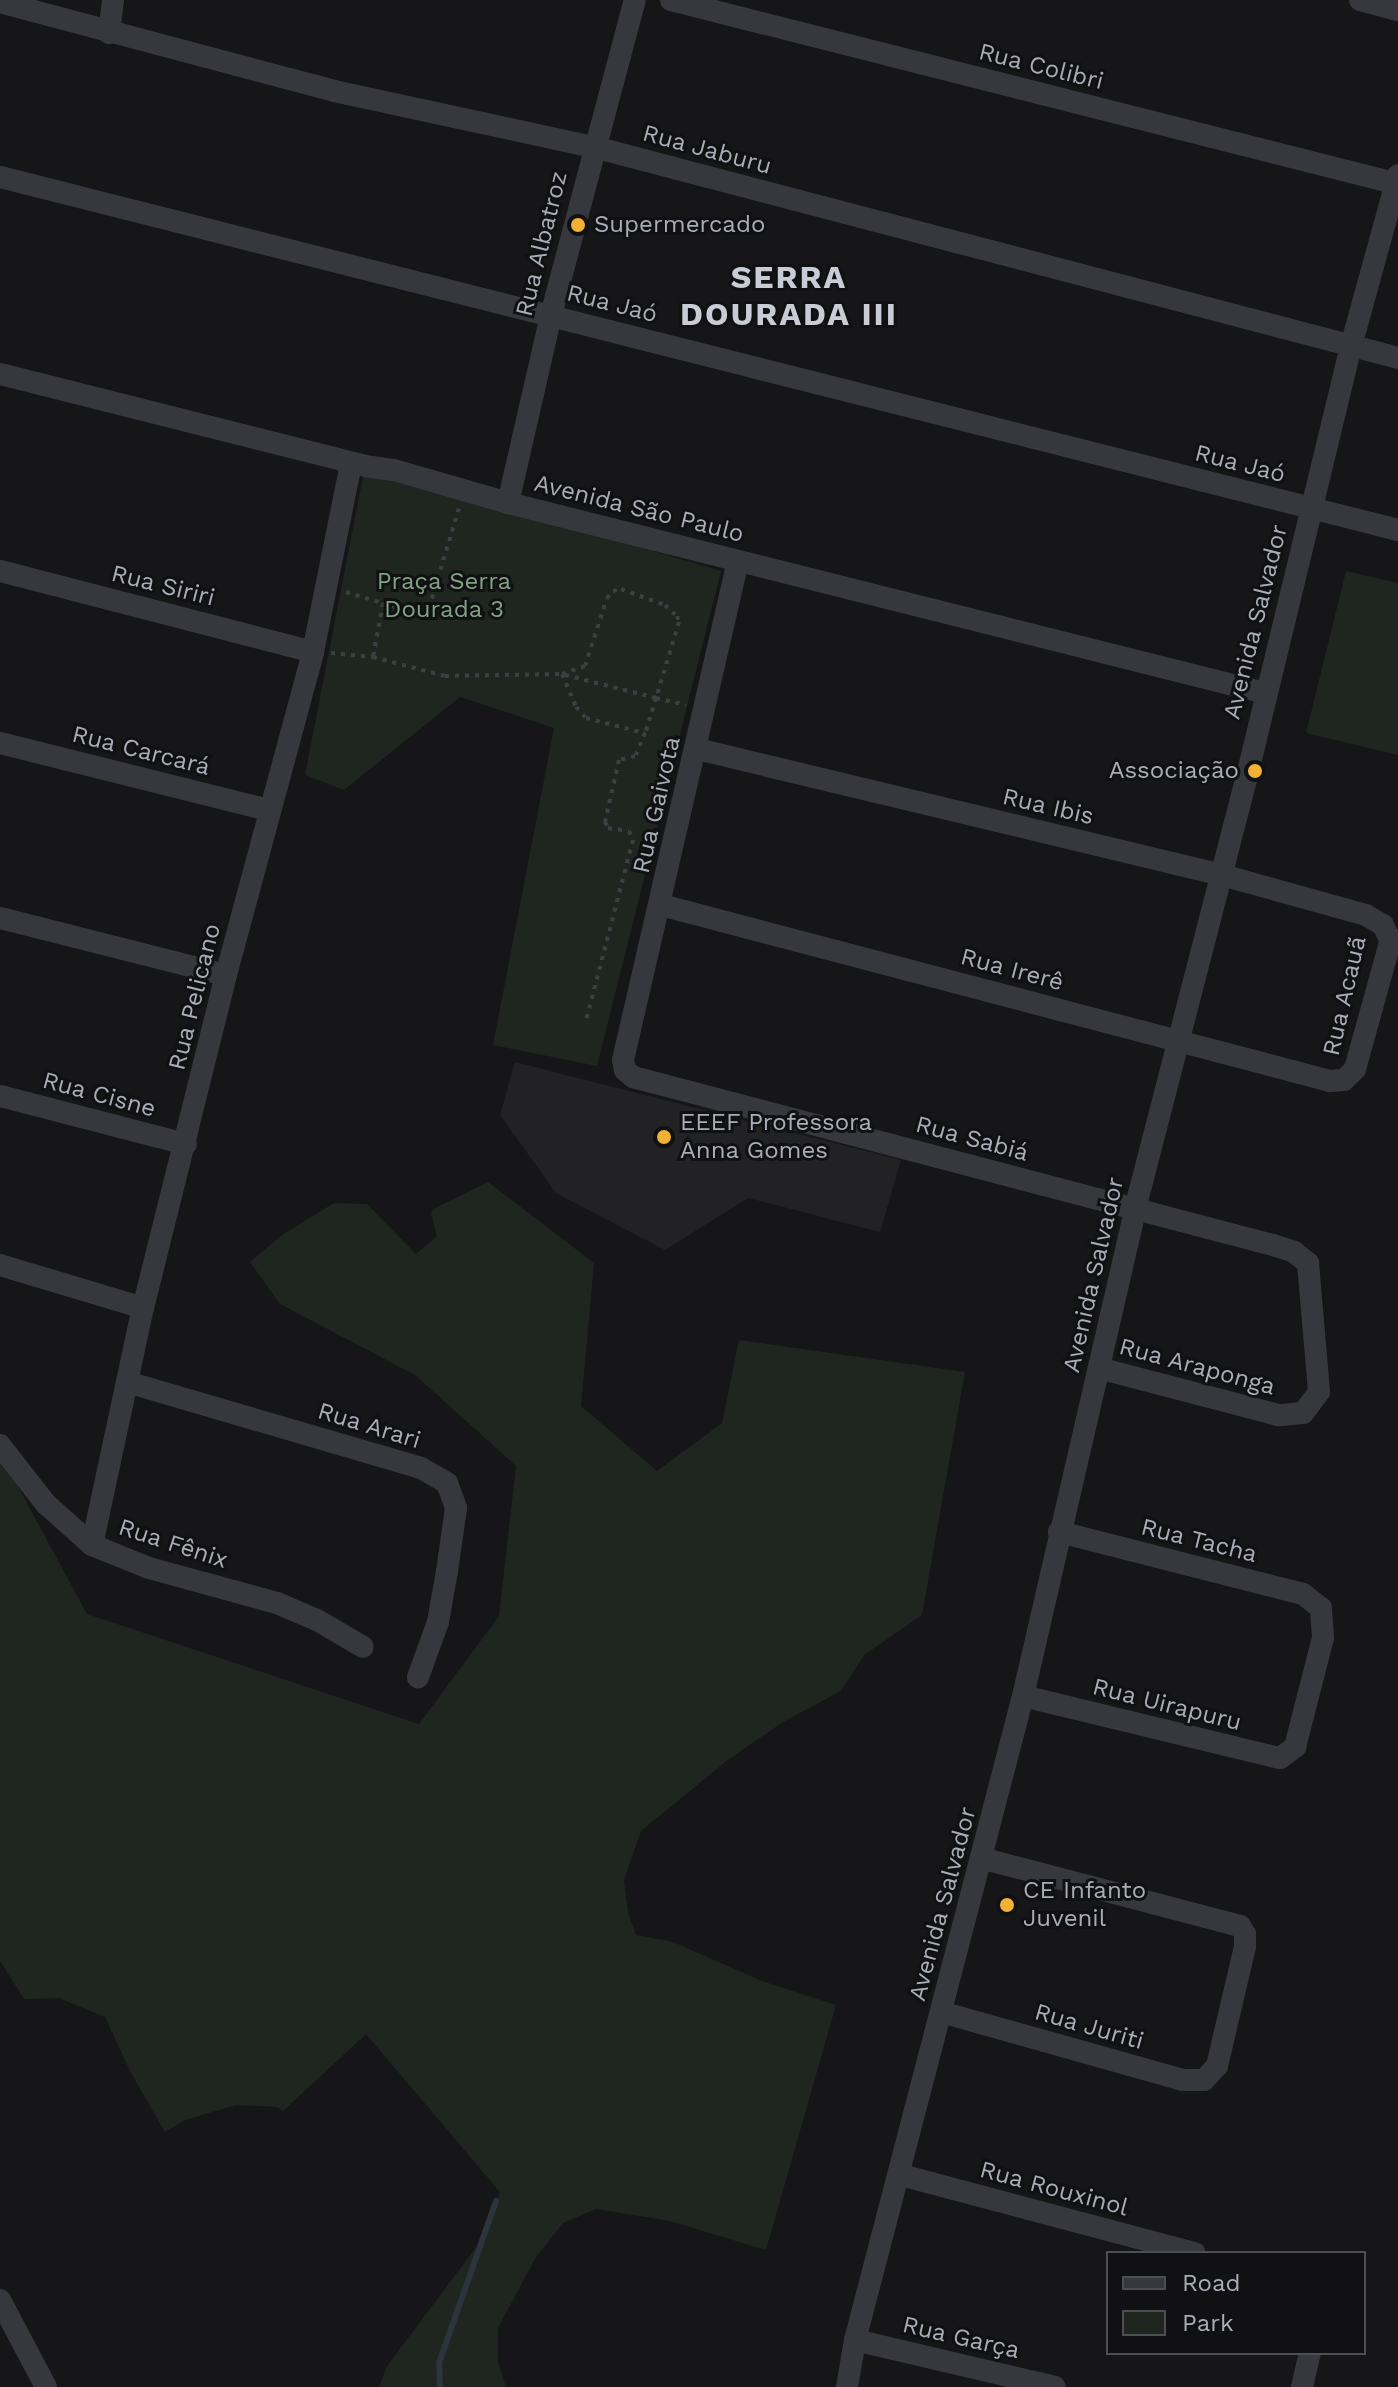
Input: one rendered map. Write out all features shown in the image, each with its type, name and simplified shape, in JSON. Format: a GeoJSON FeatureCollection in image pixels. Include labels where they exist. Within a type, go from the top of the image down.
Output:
{"type":"FeatureCollection","features":[{"type":"Feature","properties":{"kind":"street"},"geometry":{"type":"LineString","coordinates":[[109,33],[113,0]]}},
{"type":"Feature","properties":{"kind":"street","name":"Rua Albatroz"},"geometry":{"type":"LineString","coordinates":[[508,503],[551,315],[635,0]]}},
{"type":"Feature","properties":{"kind":"street","name":"Rua Colibri"},"geometry":{"type":"LineString","coordinates":[[671,0],[1397,181]]}},
{"type":"Feature","properties":{"kind":"street"},"geometry":{"type":"LineString","coordinates":[[1360,0],[1398,10]]}},
{"type":"Feature","properties":{"kind":"street","name":"Rua Jaburu"},"geometry":{"type":"LineString","coordinates":[[0,2],[334,91],[594,147],[1398,358]]}},
{"type":"Feature","properties":{"kind":"street","name":"Rua Jaó"},"geometry":{"type":"LineString","coordinates":[[0,177],[1398,530]]}},
{"type":"Feature","properties":{"kind":"street","name":"Avenida Salvador"},"geometry":{"type":"LineString","coordinates":[[847,2387],[855,2340],[901,2175],[1023,1696],[1135,1209],[1222,875],[1351,346],[1397,181]]}},
{"type":"Feature","properties":{"kind":"street","name":"Avenida São Paulo"},"geometry":{"type":"LineString","coordinates":[[0,374],[351,463],[394,470],[508,503],[1265,693]]}},
{"type":"Feature","properties":{"kind":"street","name":"Rua Pelicano"},"geometry":{"type":"LineString","coordinates":[[92,1545],[143,1308],[226,975],[313,652],[351,463]]}},
{"type":"Feature","properties":{"kind":"street","name":"Rua Gaivota"},"geometry":{"type":"LineString","coordinates":[[623,1060],[738,561]]}},
{"type":"Feature","properties":{"kind":"street","name":"Rua Siriri"},"geometry":{"type":"LineString","coordinates":[[0,571],[313,652]]}},
{"type":"Feature","properties":{"kind":"street","name":"Rua Carcará"},"geometry":{"type":"LineString","coordinates":[[0,743],[269,810]]}},
{"type":"Feature","properties":{"kind":"street","name":"Rua Ibis"},"geometry":{"type":"LineString","coordinates":[[697,749],[1222,875],[1366,915],[1383,925]]}},
{"type":"Feature","properties":{"kind":"street","name":"Rua Irerê"},"geometry":{"type":"LineString","coordinates":[[661,905],[1310,1077],[1336,1082],[1349,1078]]}},
{"type":"Feature","properties":{"kind":"street"},"geometry":{"type":"LineString","coordinates":[[0,918],[226,975]]}},
{"type":"Feature","properties":{"kind":"street","name":"Rua Acauã"},"geometry":{"type":"LineString","coordinates":[[1349,1078],[1355,1069],[1389,946],[1390,939],[1383,925]]}},
{"type":"Feature","properties":{"kind":"street","name":"Rua Sabiá"},"geometry":{"type":"LineString","coordinates":[[623,1060],[625,1070],[633,1077],[1294,1252],[1311,1269],[1319,1392]]}},
{"type":"Feature","properties":{"kind":"street","name":"Rua Cisne"},"geometry":{"type":"LineString","coordinates":[[0,1096],[186,1144]]}},
{"type":"Feature","properties":{"kind":"street"},"geometry":{"type":"LineString","coordinates":[[0,1265],[143,1308]]}},
{"type":"Feature","properties":{"kind":"street","name":"Rua Araponga"},"geometry":{"type":"LineString","coordinates":[[1099,1368],[1278,1415],[1303,1413],[1319,1392]]}},
{"type":"Feature","properties":{"kind":"street","name":"Rua Arari"},"geometry":{"type":"LineString","coordinates":[[127,1382],[421,1468],[447,1483],[456,1508],[454,1524],[438,1622],[418,1677]]}},
{"type":"Feature","properties":{"kind":"street","name":"Rua Fênix"},"geometry":{"type":"LineString","coordinates":[[0,1445],[46,1504],[92,1545],[149,1568],[277,1603],[317,1620],[363,1647]]}},
{"type":"Feature","properties":{"kind":"street","name":"Rua Tacha"},"geometry":{"type":"LineString","coordinates":[[1059,1532],[1303,1594],[1321,1608],[1323,1638],[1295,1747]]}},
{"type":"Feature","properties":{"kind":"street","name":"Rua Uirapuru"},"geometry":{"type":"LineString","coordinates":[[1023,1696],[1276,1758],[1284,1757],[1295,1747]]}},
{"type":"Feature","properties":{"kind":"street","name":"Rua Juriti"},"geometry":{"type":"LineString","coordinates":[[941,2012],[1183,2080],[1204,2080],[1217,2066],[1245,1947],[1245,1934],[1236,1924],[981,1858]]}},
{"type":"Feature","properties":{"kind":"street","name":"Rua Rouxinol"},"geometry":{"type":"LineString","coordinates":[[901,2175],[1187,2251]]}},
{"type":"Feature","properties":{"kind":"street"},"geometry":{"type":"LineString","coordinates":[[0,2300],[9,2336],[46,2387]]}},
{"type":"Feature","properties":{"kind":"street","name":"Rua Garça"},"geometry":{"type":"LineString","coordinates":[[855,2340],[1055,2387]]}},
{"type":"Feature","properties":{"kind":"street"},"geometry":{"type":"LineString","coordinates":[[1302,2387],[1310,2355]]}},
{"type":"Feature","properties":{"kind":"path"},"geometry":{"type":"LineString","coordinates":[[328,587],[417,613],[429,608],[464,490]]}},
{"type":"Feature","properties":{"kind":"path"},"geometry":{"type":"LineString","coordinates":[[562,674],[585,666],[607,598],[621,589],[665,605],[677,616],[679,622],[645,733],[635,756],[619,760],[605,822],[608,828],[629,831],[633,840],[586,1020]]}},
{"type":"Feature","properties":{"kind":"path"},"geometry":{"type":"LineString","coordinates":[[373,657],[383,603]]}},
{"type":"Feature","properties":{"kind":"path"},"geometry":{"type":"LineString","coordinates":[[313,652],[373,657],[445,676],[562,674],[705,710]]}},
{"type":"Feature","properties":{"kind":"path"},"geometry":{"type":"LineString","coordinates":[[562,674],[576,707],[586,718],[645,733]]}},
{"type":"Feature","properties":{"kind":"shaded area","name":"EEEF Professora Anna Gomes"},"geometry":{"type":"Polygon","coordinates":[[[515,1062],[901,1160],[880,1232],[748,1198],[665,1250],[556,1193],[500,1115],[515,1062]]]}},
{"type":"Feature","properties":{"kind":"green space","name":"Praça Serra Dourada 3"},"geometry":{"type":"Polygon","coordinates":[[[365,466],[721,571],[597,1066],[493,1045],[554,728],[460,697],[344,790],[305,775],[365,466]]]}},
{"type":"Feature","properties":{"kind":"green space"},"geometry":{"type":"Polygon","coordinates":[[[1346,571],[1398,583],[1398,755],[1306,733],[1346,571]]]}},
{"type":"Feature","properties":{"kind":"green space"},"geometry":{"type":"Polygon","coordinates":[[[488,1182],[594,1263],[581,1406],[657,1471],[722,1423],[739,1340],[965,1372],[922,1615],[864,1655],[841,1691],[783,1722],[729,1759],[641,1831],[624,1880],[628,1912],[636,1935],[673,1942],[762,1981],[836,2005],[766,2250],[670,2221],[596,2209],[563,2223],[536,2257],[498,2328],[498,2362],[506,2387],[379,2387],[387,2366],[489,2230],[500,2192],[366,2034],[283,2111],[278,2107],[236,2105],[185,2120],[165,2132],[131,2073],[105,2017],[59,1998],[24,1999],[0,1961],[0,1453],[87,1614],[419,1724],[499,1616],[516,1466],[415,1375],[280,1304],[250,1262],[282,1235],[334,1203],[367,1204],[416,1254],[437,1236],[431,1213],[435,1208],[488,1182]]]}},
{"type":"Feature","properties":{"kind":"waterway"},"geometry":{"type":"LineString","coordinates":[[440,2387],[439,2363],[496,2201]]}},
{"type":"Feature","properties":{"kind":"place","name":"Supermercado"},"geometry":{"type":"Point","coordinates":[578,225]}},
{"type":"Feature","properties":{"kind":"place","name":"Associação"},"geometry":{"type":"Point","coordinates":[1255,771]}},
{"type":"Feature","properties":{"kind":"place","name":"EEEF Professora Anna Gomes"},"geometry":{"type":"Point","coordinates":[664,1137]}},
{"type":"Feature","properties":{"kind":"place","name":"CE Infanto Juvenil"},"geometry":{"type":"Point","coordinates":[1007,1905]}},
{"type":"Feature","properties":{"kind":"district","name":"SERRA DOURADA III"},"geometry":{"type":"Point","coordinates":[789,296]}}]}
